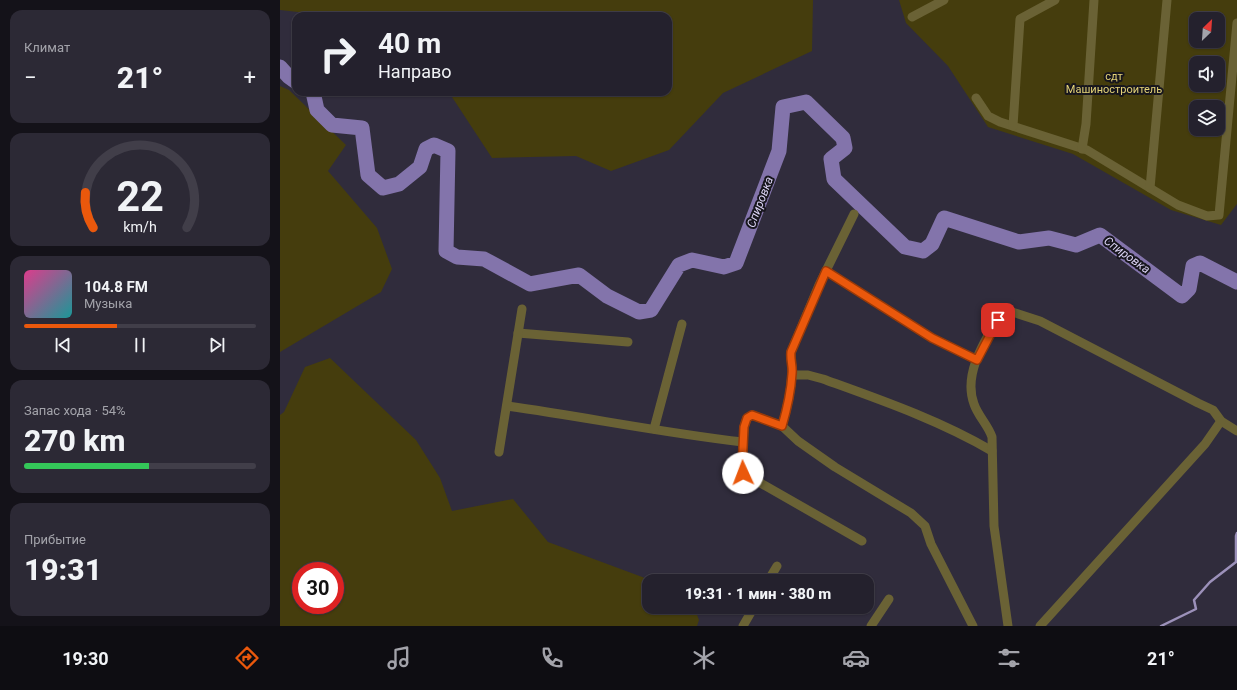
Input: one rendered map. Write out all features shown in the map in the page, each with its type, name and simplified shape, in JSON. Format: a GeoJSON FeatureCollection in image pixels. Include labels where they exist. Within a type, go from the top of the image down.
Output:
{"type":"FeatureCollection","features":[{"type":"Feature","properties":{"kind":"street"},"geometry":{"type":"LineString","coordinates":[[912,17],[944,0]]}},
{"type":"Feature","properties":{"kind":"street"},"geometry":{"type":"LineString","coordinates":[[1013,126],[1020,20],[1055,0]]}},
{"type":"Feature","properties":{"kind":"street"},"geometry":{"type":"LineString","coordinates":[[1082,149],[1086,124],[1094,0]]}},
{"type":"Feature","properties":{"kind":"street"},"geometry":{"type":"LineString","coordinates":[[1150,188],[1167,0]]}},
{"type":"Feature","properties":{"kind":"street"},"geometry":{"type":"LineString","coordinates":[[976,98],[988,116],[1000,122],[1082,149],[1103,159],[1164,198],[1193,212],[1207,216],[1219,215],[1237,23]]}},
{"type":"Feature","properties":{"kind":"street"},"geometry":{"type":"LineString","coordinates":[[782,426],[787,407],[792,375],[790,361],[791,352],[826,271],[854,214]]}},
{"type":"Feature","properties":{"kind":"street"},"geometry":{"type":"LineString","coordinates":[[826,271],[932,338],[977,360]]}},
{"type":"Feature","properties":{"kind":"street"},"geometry":{"type":"LineString","coordinates":[[499,452],[522,309]]}},
{"type":"Feature","properties":{"kind":"street"},"geometry":{"type":"LineString","coordinates":[[1008,626],[994,526],[992,437],[988,427],[975,406],[971,395],[971,383],[977,360],[1003,309],[1040,321],[1213,410],[1221,421],[1237,431]]}},
{"type":"Feature","properties":{"kind":"street"},"geometry":{"type":"LineString","coordinates":[[654,428],[682,324]]}},
{"type":"Feature","properties":{"kind":"street"},"geometry":{"type":"LineString","coordinates":[[518,333],[628,342]]}},
{"type":"Feature","properties":{"kind":"street"},"geometry":{"type":"LineString","coordinates":[[792,375],[823,379],[912,412],[944,425],[992,451]]}},
{"type":"Feature","properties":{"kind":"street"},"geometry":{"type":"LineString","coordinates":[[506,406],[654,428],[694,436],[743,442]]}},
{"type":"Feature","properties":{"kind":"street"},"geometry":{"type":"LineString","coordinates":[[862,541],[743,473],[743,442],[747,418],[752,415],[782,426],[798,441],[835,467],[911,513],[925,526],[931,544],[973,626]]}},
{"type":"Feature","properties":{"kind":"street"},"geometry":{"type":"LineString","coordinates":[[1040,626],[1205,444],[1221,421]]}},
{"type":"Feature","properties":{"kind":"street"},"geometry":{"type":"LineString","coordinates":[[772,574],[777,566]]}},
{"type":"Feature","properties":{"kind":"street"},"geometry":{"type":"LineString","coordinates":[[871,626],[888,599]]}},
{"type":"Feature","properties":{"kind":"street"},"geometry":{"type":"LineString","coordinates":[[743,626],[750,614]]}},
{"type":"Feature","properties":{"kind":"green space"},"geometry":{"type":"Polygon","coordinates":[[[280,0],[813,0],[812,51],[723,93],[669,150],[611,171],[576,156],[492,158],[452,97],[449,96],[672,96],[672,12],[298,12],[280,10],[280,0]]]}},
{"type":"Feature","properties":{"kind":"green space","name":"сдт Машиностроитель"},"geometry":{"type":"Polygon","coordinates":[[[899,0],[1237,0],[1237,204],[1221,225],[1171,210],[1073,154],[988,127],[948,66],[906,23],[899,0]]]}},
{"type":"Feature","properties":{"kind":"green space"},"geometry":{"type":"Polygon","coordinates":[[[280,86],[289,90],[292,93],[292,96],[295,96],[346,145],[328,171],[377,228],[392,269],[381,292],[280,352],[280,86]]]}},
{"type":"Feature","properties":{"kind":"green space"},"geometry":{"type":"Polygon","coordinates":[[[330,358],[416,440],[440,478],[452,511],[513,499],[548,542],[642,577],[642,614],[697,614],[699,620],[697,626],[280,626],[280,415],[284,412],[305,367],[330,358]]]}},
{"type":"Feature","properties":{"kind":"waterway","name":"Спировка"},"geometry":{"type":"LineString","coordinates":[[280,67],[292,79]]}},
{"type":"Feature","properties":{"kind":"waterway","name":"Спировка"},"geometry":{"type":"LineString","coordinates":[[314,96],[317,110],[332,125],[362,128],[368,175],[383,188],[399,184],[420,167],[426,149],[434,145],[448,151],[446,251],[457,257],[484,259],[530,284],[579,275],[607,296],[639,312],[651,310],[679,265],[692,260],[724,267],[736,263],[779,151],[783,107],[806,102],[843,138],[845,148],[831,159],[834,179],[905,247],[923,251],[932,244],[944,218],[1019,242],[1049,238],[1076,245],[1100,235],[1182,296],[1189,289],[1193,266],[1200,263],[1237,282]]}},
{"type":"Feature","properties":{"kind":"waterway"},"geometry":{"type":"LineString","coordinates":[[1161,626],[1196,609],[1194,600],[1210,582],[1236,562],[1237,533]]}},
{"type":"Feature","properties":{"kind":"route"},"geometry":{"type":"LineString","coordinates":[[743,473],[744,427],[747,418],[752,415],[782,426],[792,381],[790,361],[791,352],[826,271],[932,338],[977,360],[998,320]]}}]}
